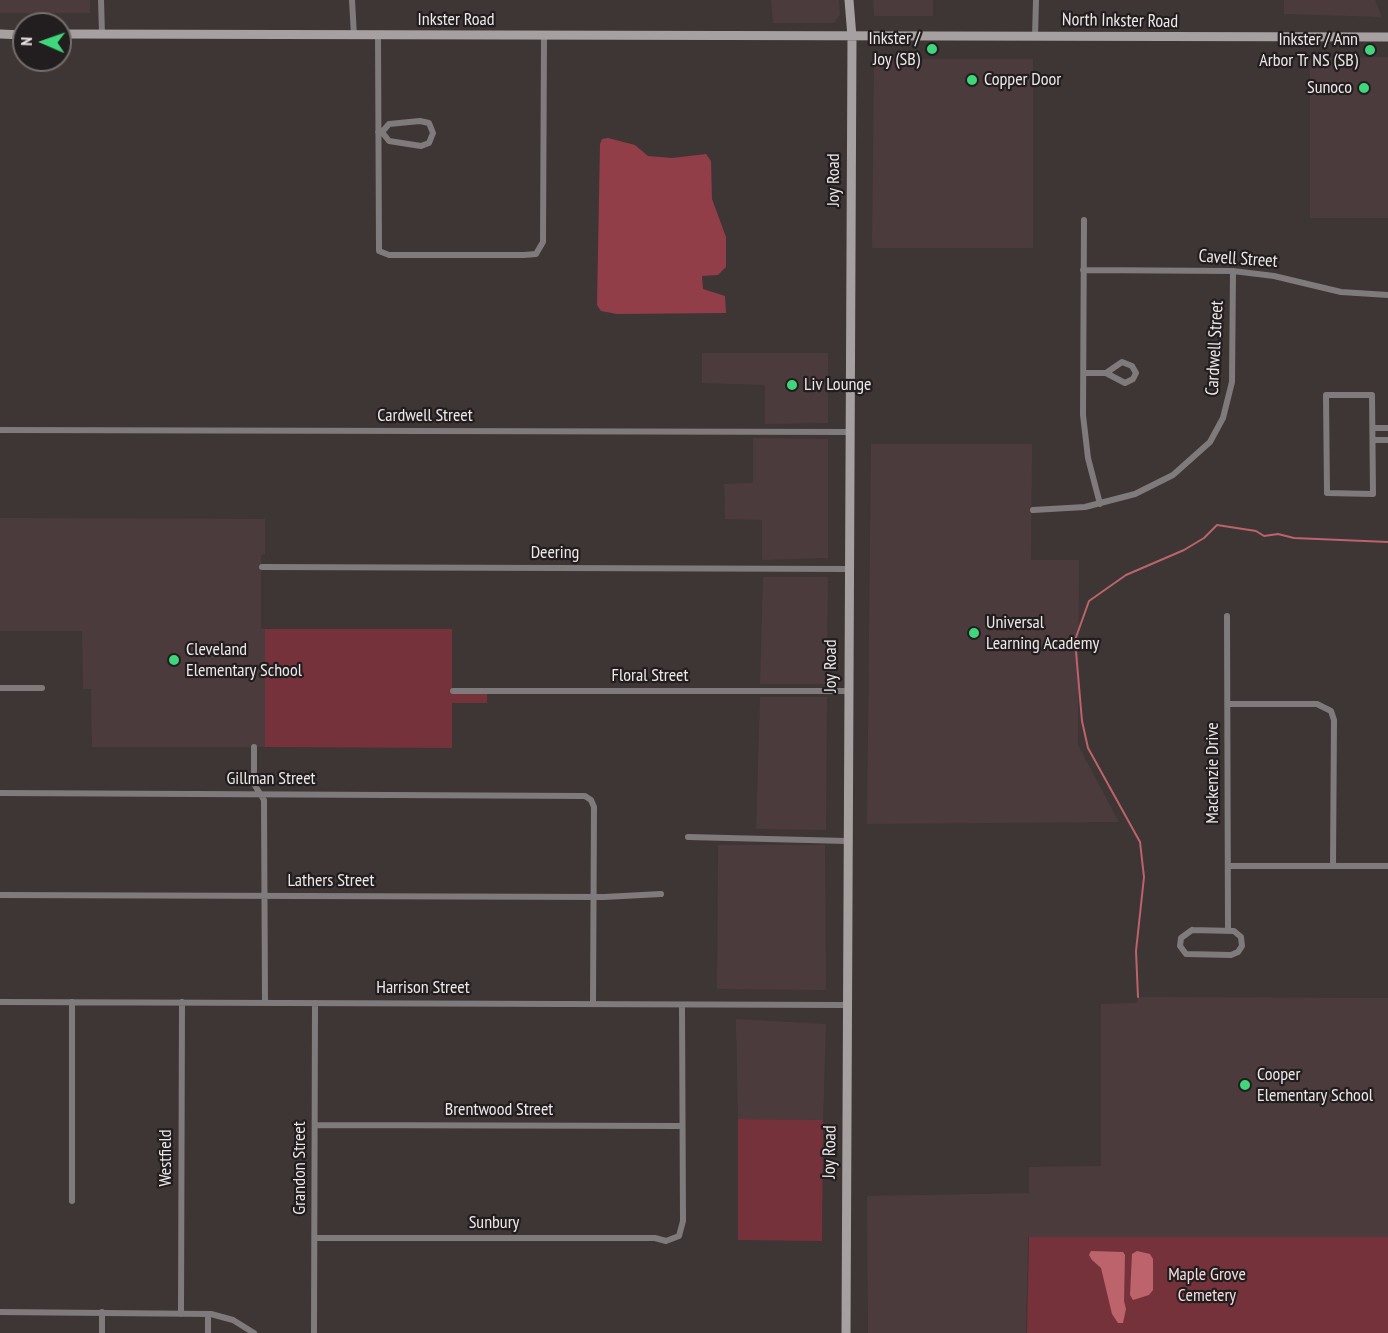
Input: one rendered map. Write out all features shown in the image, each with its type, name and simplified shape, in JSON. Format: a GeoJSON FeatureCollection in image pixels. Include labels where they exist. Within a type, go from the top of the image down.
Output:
{"type":"FeatureCollection","features":[{"type":"Feature","properties":{"kind":"main road","name":"Joy Road"},"geometry":{"type":"LineString","coordinates":[[846,1333],[852,37],[849,0]]}},
{"type":"Feature","properties":{"kind":"main road","name":"Inkster Road"},"geometry":{"type":"LineString","coordinates":[[72,34],[852,37]]}},
{"type":"Feature","properties":{"kind":"main road","name":"North Inkster Road"},"geometry":{"type":"LineString","coordinates":[[852,37],[1388,37]]}},
{"type":"Feature","properties":{"kind":"street"},"geometry":{"type":"LineString","coordinates":[[101,0],[102,34]]}},
{"type":"Feature","properties":{"kind":"street"},"geometry":{"type":"LineString","coordinates":[[352,0],[354,36]]}},
{"type":"Feature","properties":{"kind":"street"},"geometry":{"type":"LineString","coordinates":[[1035,37],[1036,0]]}},
{"type":"Feature","properties":{"kind":"street"},"geometry":{"type":"LineString","coordinates":[[378,36],[379,251],[389,255],[531,255],[539,252],[542,246],[543,231],[544,37]]}},
{"type":"Feature","properties":{"kind":"street"},"geometry":{"type":"LineString","coordinates":[[420,121],[429,123],[433,133],[429,143],[421,146],[389,141],[380,132],[390,124],[420,121]]}},
{"type":"Feature","properties":{"kind":"street"},"geometry":{"type":"LineString","coordinates":[[1084,220],[1086,442],[1100,504]]}},
{"type":"Feature","properties":{"kind":"street","name":"Cavell Street"},"geometry":{"type":"LineString","coordinates":[[1083,270],[1233,271],[1274,276],[1341,291],[1388,295]]}},
{"type":"Feature","properties":{"kind":"street","name":"Cardwell Street"},"geometry":{"type":"LineString","coordinates":[[1033,510],[1066,510],[1100,504],[1135,494],[1173,476],[1198,455],[1218,428],[1227,408],[1232,381],[1233,271]]}},
{"type":"Feature","properties":{"kind":"street"},"geometry":{"type":"LineString","coordinates":[[1084,374],[1106,373],[1125,383],[1133,379],[1136,373],[1132,366],[1122,362],[1106,373]]}},
{"type":"Feature","properties":{"kind":"street"},"geometry":{"type":"LineString","coordinates":[[1326,395],[1372,395],[1373,440],[1374,494],[1327,493],[1326,395]]}},
{"type":"Feature","properties":{"kind":"street"},"geometry":{"type":"LineString","coordinates":[[1373,428],[1388,428]]}},
{"type":"Feature","properties":{"kind":"street","name":"Cardwell Street"},"geometry":{"type":"LineString","coordinates":[[0,430],[849,432]]}},
{"type":"Feature","properties":{"kind":"street"},"geometry":{"type":"LineString","coordinates":[[1373,440],[1388,440]]}},
{"type":"Feature","properties":{"kind":"street","name":"Deering"},"geometry":{"type":"LineString","coordinates":[[262,567],[848,569]]}},
{"type":"Feature","properties":{"kind":"street","name":"Mackenzie Drive"},"geometry":{"type":"LineString","coordinates":[[1227,616],[1228,930]]}},
{"type":"Feature","properties":{"kind":"street"},"geometry":{"type":"LineString","coordinates":[[0,688],[42,688]]}},
{"type":"Feature","properties":{"kind":"street","name":"Floral Street"},"geometry":{"type":"LineString","coordinates":[[453,691],[848,691]]}},
{"type":"Feature","properties":{"kind":"street"},"geometry":{"type":"LineString","coordinates":[[1228,704],[1317,704],[1331,711],[1334,720],[1333,866]]}},
{"type":"Feature","properties":{"kind":"street"},"geometry":{"type":"LineString","coordinates":[[254,747],[254,784],[264,800],[265,1002]]}},
{"type":"Feature","properties":{"kind":"street","name":"Gillman Street"},"geometry":{"type":"LineString","coordinates":[[0,793],[582,795],[588,797],[593,804],[594,897]]}},
{"type":"Feature","properties":{"kind":"street"},"geometry":{"type":"LineString","coordinates":[[688,837],[847,841]]}},
{"type":"Feature","properties":{"kind":"street"},"geometry":{"type":"LineString","coordinates":[[1228,866],[1388,866]]}},
{"type":"Feature","properties":{"kind":"street","name":"Lathers Street"},"geometry":{"type":"LineString","coordinates":[[0,895],[594,897],[661,894]]}},
{"type":"Feature","properties":{"kind":"street"},"geometry":{"type":"LineString","coordinates":[[593,1004],[594,897]]}},
{"type":"Feature","properties":{"kind":"street","name":"Mackenzie Drive"},"geometry":{"type":"LineString","coordinates":[[1228,930],[1237,932],[1242,941],[1235,954],[1191,955],[1183,951],[1180,946],[1181,938],[1187,932],[1228,930]]}},
{"type":"Feature","properties":{"kind":"street","name":"Harrison Street"},"geometry":{"type":"LineString","coordinates":[[0,1002],[846,1005]]}},
{"type":"Feature","properties":{"kind":"street"},"geometry":{"type":"LineString","coordinates":[[72,1002],[72,1201]]}},
{"type":"Feature","properties":{"kind":"street","name":"Westfield"},"geometry":{"type":"LineString","coordinates":[[181,1314],[182,1002]]}},
{"type":"Feature","properties":{"kind":"street","name":"Grandon Street"},"geometry":{"type":"LineString","coordinates":[[314,1333],[315,1003]]}},
{"type":"Feature","properties":{"kind":"street"},"geometry":{"type":"LineString","coordinates":[[682,1005],[682,1126]]}},
{"type":"Feature","properties":{"kind":"street","name":"Brentwood Street"},"geometry":{"type":"LineString","coordinates":[[316,1125],[682,1126]]}},
{"type":"Feature","properties":{"kind":"street","name":"Sunbury"},"geometry":{"type":"LineString","coordinates":[[315,1238],[674,1239],[679,1236],[683,1221],[682,1126]]}},
{"type":"Feature","properties":{"kind":"street"},"geometry":{"type":"LineString","coordinates":[[0,1312],[208,1314],[233,1320],[254,1333]]}},
{"type":"Feature","properties":{"kind":"street"},"geometry":{"type":"LineString","coordinates":[[102,1312],[102,1333]]}},
{"type":"Feature","properties":{"kind":"street"},"geometry":{"type":"LineString","coordinates":[[208,1314],[208,1333]]}},
{"type":"Feature","properties":{"kind":"shaded area"},"geometry":{"type":"Polygon","coordinates":[[[0,0],[90,0],[90,13],[0,13],[0,0]]]}},
{"type":"Feature","properties":{"kind":"shaded area"},"geometry":{"type":"Polygon","coordinates":[[[771,0],[839,0],[840,15],[834,23],[773,23],[771,0]]]}},
{"type":"Feature","properties":{"kind":"shaded area"},"geometry":{"type":"Polygon","coordinates":[[[873,0],[933,0],[933,16],[874,16],[873,0]]]}},
{"type":"Feature","properties":{"kind":"shaded area"},"geometry":{"type":"Polygon","coordinates":[[[1284,0],[1375,0],[1382,17],[1284,14],[1284,0]]]}},
{"type":"Feature","properties":{"kind":"shaded area"},"geometry":{"type":"Polygon","coordinates":[[[1388,57],[1388,218],[1310,218],[1310,58],[1388,57]]]}},
{"type":"Feature","properties":{"kind":"shaded area"},"geometry":{"type":"Polygon","coordinates":[[[874,59],[1033,59],[1033,248],[872,248],[874,59]]]}},
{"type":"Feature","properties":{"kind":"shaded area"},"geometry":{"type":"Polygon","coordinates":[[[608,138],[635,145],[648,156],[672,158],[706,154],[711,161],[712,199],[726,237],[726,267],[718,275],[702,276],[703,289],[725,296],[726,313],[617,314],[601,311],[597,305],[600,144],[602,139],[608,138]]]}},
{"type":"Feature","properties":{"kind":"shaded area"},"geometry":{"type":"Polygon","coordinates":[[[702,353],[828,353],[828,423],[765,424],[765,385],[702,383],[702,353]]]}},
{"type":"Feature","properties":{"kind":"shaded area"},"geometry":{"type":"Polygon","coordinates":[[[753,438],[828,439],[828,558],[762,560],[762,520],[725,519],[724,484],[753,483],[753,438]]]}},
{"type":"Feature","properties":{"kind":"shaded area","name":"Universal Learning Academy"},"geometry":{"type":"Polygon","coordinates":[[[871,444],[1032,444],[1031,560],[1079,560],[1078,745],[1119,822],[867,824],[871,444]]]}},
{"type":"Feature","properties":{"kind":"shaded area","name":"Cleveland Elementary School"},"geometry":{"type":"Polygon","coordinates":[[[0,518],[265,519],[265,554],[261,555],[261,628],[265,629],[265,747],[92,747],[91,689],[83,689],[82,631],[0,631],[0,518]]]}},
{"type":"Feature","properties":{"kind":"shaded area"},"geometry":{"type":"Polygon","coordinates":[[[763,577],[828,577],[827,684],[760,684],[763,577]]]}},
{"type":"Feature","properties":{"kind":"shaded area"},"geometry":{"type":"Polygon","coordinates":[[[760,697],[827,697],[826,830],[756,829],[760,697]]]}},
{"type":"Feature","properties":{"kind":"shaded area"},"geometry":{"type":"Polygon","coordinates":[[[718,845],[825,845],[826,990],[717,989],[718,845]]]}},
{"type":"Feature","properties":{"kind":"shaded area","name":"Cooper Elementary School"},"geometry":{"type":"Polygon","coordinates":[[[1138,997],[1388,998],[1388,1237],[1028,1237],[1026,1333],[868,1333],[867,1196],[1029,1193],[1029,1167],[1101,1166],[1101,1004],[1137,1003],[1138,997]]]}},
{"type":"Feature","properties":{"kind":"shaded area"},"geometry":{"type":"Polygon","coordinates":[[[736,1019],[826,1024],[823,1120],[738,1119],[736,1019]]]}},
{"type":"Feature","properties":{"kind":"shaded area"},"geometry":{"type":"Polygon","coordinates":[[[1091,1251],[1123,1252],[1125,1255],[1124,1301],[1126,1309],[1123,1323],[1118,1323],[1112,1314],[1101,1268],[1089,1255],[1091,1251]]]}},
{"type":"Feature","properties":{"kind":"shaded area"},"geometry":{"type":"Polygon","coordinates":[[[1137,1251],[1150,1254],[1153,1259],[1153,1290],[1149,1295],[1133,1300],[1130,1295],[1132,1254],[1137,1251]]]}},
{"type":"Feature","properties":{"kind":"green space"},"geometry":{"type":"Polygon","coordinates":[[[265,629],[452,629],[452,691],[487,691],[487,703],[452,703],[452,748],[265,747],[265,629]]]}},
{"type":"Feature","properties":{"kind":"green space"},"geometry":{"type":"Polygon","coordinates":[[[738,1119],[823,1120],[822,1241],[738,1240],[738,1119]]]}},
{"type":"Feature","properties":{"kind":"green space","name":"Maple Grove Cemetery"},"geometry":{"type":"Polygon","coordinates":[[[1029,1237],[1388,1237],[1388,1333],[1027,1333],[1029,1237]]]}},
{"type":"Feature","properties":{"kind":"waterway"},"geometry":{"type":"LineString","coordinates":[[1138,997],[1136,951],[1144,877],[1140,842],[1088,748],[1082,721],[1075,640],[1089,601],[1126,575],[1184,550],[1204,538],[1217,525],[1256,531],[1264,536],[1278,534],[1294,538],[1388,542]]}},
{"type":"Feature","properties":{"kind":"place","name":"Inkster / Joy (SB)"},"geometry":{"type":"Point","coordinates":[932,49]}},
{"type":"Feature","properties":{"kind":"place","name":"Inkster / Ann Arbor Tr NS (SB)"},"geometry":{"type":"Point","coordinates":[1370,50]}},
{"type":"Feature","properties":{"kind":"place","name":"Copper Door"},"geometry":{"type":"Point","coordinates":[972,80]}},
{"type":"Feature","properties":{"kind":"place","name":"Sunoco"},"geometry":{"type":"Point","coordinates":[1364,88]}},
{"type":"Feature","properties":{"kind":"place","name":"Liv Lounge"},"geometry":{"type":"Point","coordinates":[792,385]}},
{"type":"Feature","properties":{"kind":"place","name":"Universal Learning Academy"},"geometry":{"type":"Point","coordinates":[974,633]}},
{"type":"Feature","properties":{"kind":"place","name":"Cleveland Elementary School"},"geometry":{"type":"Point","coordinates":[174,660]}},
{"type":"Feature","properties":{"kind":"place","name":"Cooper Elementary School"},"geometry":{"type":"Point","coordinates":[1245,1085]}}]}
